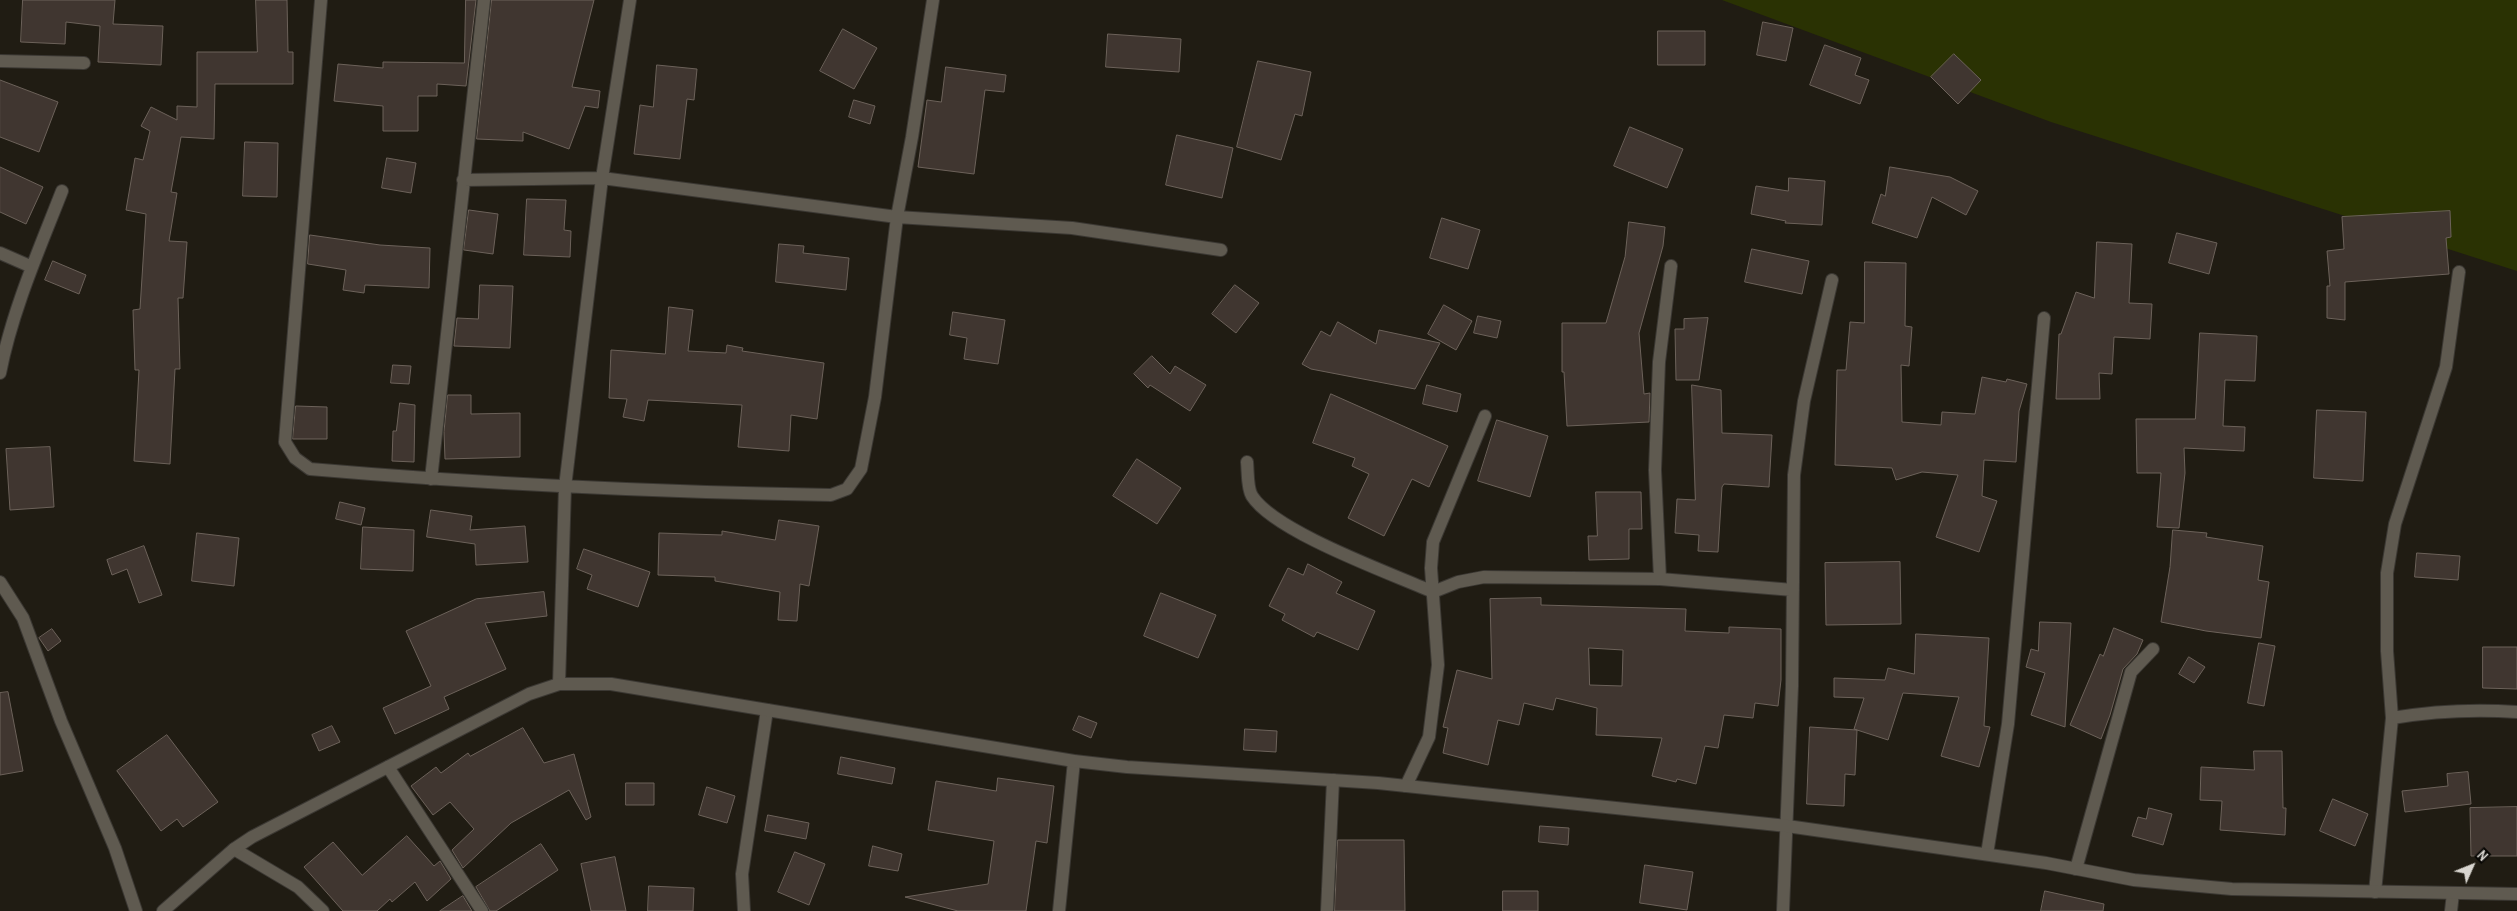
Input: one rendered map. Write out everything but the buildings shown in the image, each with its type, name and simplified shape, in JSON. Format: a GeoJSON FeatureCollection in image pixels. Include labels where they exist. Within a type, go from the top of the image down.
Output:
{"type":"FeatureCollection","features":[{"type":"Feature","properties":{"kind":"street"},"geometry":{"type":"LineString","coordinates":[[321,0],[285,442],[295,458],[310,470],[431,479],[565,487],[831,495],[847,489],[861,469],[875,397],[897,217],[912,137],[933,0]]}},
{"type":"Feature","properties":{"kind":"street"},"geometry":{"type":"LineString","coordinates":[[431,479],[484,0]]}},
{"type":"Feature","properties":{"kind":"street"},"geometry":{"type":"LineString","coordinates":[[559,684],[565,487],[602,178],[630,0]]}},
{"type":"Feature","properties":{"kind":"street"},"geometry":{"type":"LineString","coordinates":[[0,61],[84,63]]}},
{"type":"Feature","properties":{"kind":"street"},"geometry":{"type":"LineString","coordinates":[[463,180],[602,178],[897,217],[1072,228],[1221,250]]}},
{"type":"Feature","properties":{"kind":"street"},"geometry":{"type":"LineString","coordinates":[[0,373],[4,350],[32,267],[62,191]]}},
{"type":"Feature","properties":{"kind":"street"},"geometry":{"type":"LineString","coordinates":[[0,253],[32,267]]}},
{"type":"Feature","properties":{"kind":"street"},"geometry":{"type":"LineString","coordinates":[[1660,578],[1655,470],[1660,362],[1671,266]]}},
{"type":"Feature","properties":{"kind":"street"},"geometry":{"type":"LineString","coordinates":[[2375,892],[2392,718],[2387,651],[2387,573],[2395,524],[2446,367],[2459,272]]}},
{"type":"Feature","properties":{"kind":"street"},"geometry":{"type":"LineString","coordinates":[[1783,911],[1793,590],[1794,475],[1804,401],[1832,280]]}},
{"type":"Feature","properties":{"kind":"street"},"geometry":{"type":"LineString","coordinates":[[1987,854],[2008,724],[2044,318]]}},
{"type":"Feature","properties":{"kind":"street"},"geometry":{"type":"LineString","coordinates":[[1406,786],[1429,737],[1438,665],[1431,568],[1433,542],[1484,416]]}},
{"type":"Feature","properties":{"kind":"street"},"geometry":{"type":"LineString","coordinates":[[1247,462],[1250,494],[1266,512],[1295,531],[1433,592],[1458,582],[1484,577],[1660,578],[1793,590]]}},
{"type":"Feature","properties":{"kind":"street"},"geometry":{"type":"LineString","coordinates":[[0,582],[23,618],[61,721],[115,848],[136,911]]}},
{"type":"Feature","properties":{"kind":"street"},"geometry":{"type":"LineString","coordinates":[[2076,869],[2131,672],[2152,649]]}},
{"type":"Feature","properties":{"kind":"street"},"geometry":{"type":"LineString","coordinates":[[163,911],[234,849],[252,837],[529,694],[559,684],[611,684],[1074,761],[1128,767],[1406,786],[1787,826],[1987,854],[2134,880],[2232,890],[2517,894]]}},
{"type":"Feature","properties":{"kind":"street"},"geometry":{"type":"LineString","coordinates":[[2392,718],[2427,712],[2476,709],[2517,712]]}},
{"type":"Feature","properties":{"kind":"street"},"geometry":{"type":"LineString","coordinates":[[744,911],[742,874],[767,710]]}},
{"type":"Feature","properties":{"kind":"street"},"geometry":{"type":"LineString","coordinates":[[1059,911],[1074,761]]}},
{"type":"Feature","properties":{"kind":"street"},"geometry":{"type":"LineString","coordinates":[[388,767],[482,911]]}},
{"type":"Feature","properties":{"kind":"street"},"geometry":{"type":"LineString","coordinates":[[1327,911],[1332,780]]}},
{"type":"Feature","properties":{"kind":"street"},"geometry":{"type":"LineString","coordinates":[[234,849],[298,887],[323,911]]}},
{"type":"Feature","properties":{"kind":"street"},"geometry":{"type":"LineString","coordinates":[[2451,911],[2453,893]]}},
{"type":"Feature","properties":{"kind":"green space"},"geometry":{"type":"Polygon","coordinates":[[[1722,0],[2517,0],[2517,271],[2051,122],[1722,0]]]}}]}
